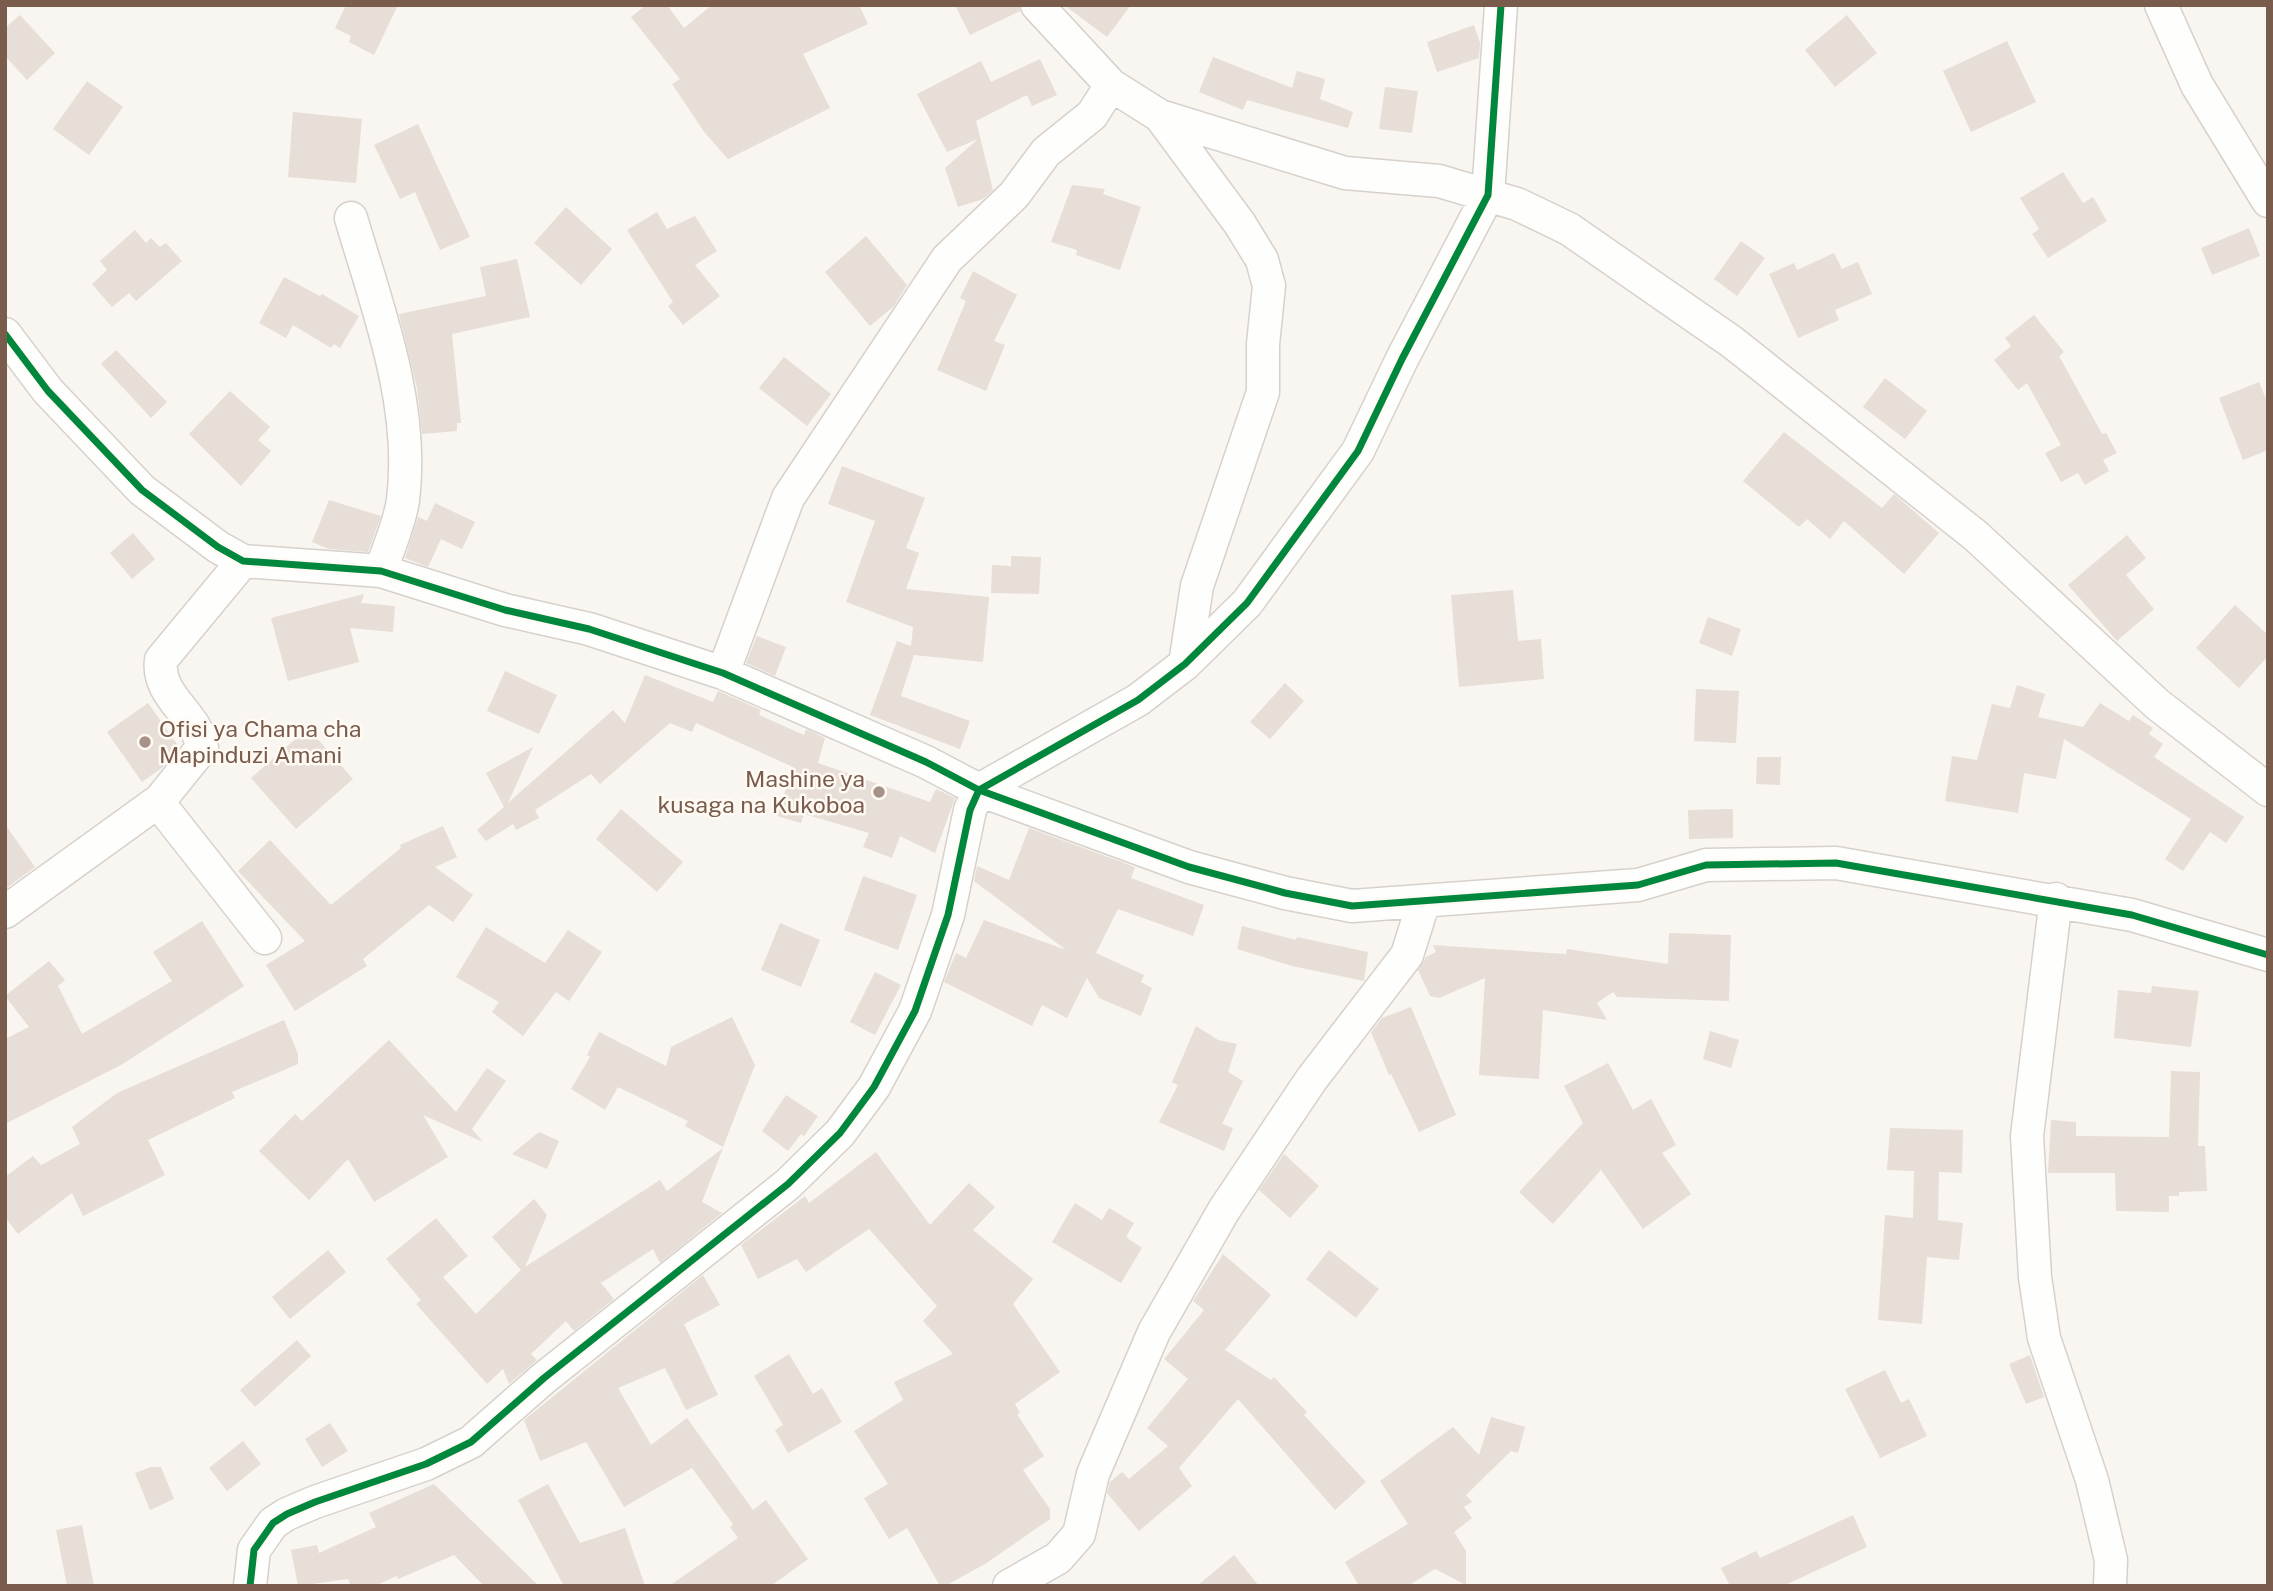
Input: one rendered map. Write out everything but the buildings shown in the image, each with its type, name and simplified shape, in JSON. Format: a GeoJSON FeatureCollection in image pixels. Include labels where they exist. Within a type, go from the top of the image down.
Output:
{"type":"FeatureCollection","features":[{"type":"Feature","properties":{"kind":"street"},"geometry":{"type":"LineString","coordinates":[[1037,5],[1111,85],[1160,116],[1345,173],[1439,181],[1517,204],[1569,229],[1732,342],[1976,536],[2157,704],[2268,790]]}},
{"type":"Feature","properties":{"kind":"street"},"geometry":{"type":"LineString","coordinates":[[250,1586],[254,1550],[273,1523],[286,1514],[315,1502],[426,1464],[471,1442],[544,1378],[788,1184],[839,1133],[874,1087],[915,1011],[947,915],[970,810],[979,790],[1139,700],[1185,664],[1247,603],[1358,451],[1402,359],[1488,195],[1501,5]]}},
{"type":"Feature","properties":{"kind":"street"},"geometry":{"type":"LineString","coordinates":[[2161,5],[2197,85],[2267,196]]}},
{"type":"Feature","properties":{"kind":"street"},"geometry":{"type":"LineString","coordinates":[[723,673],[769,542],[796,487],[947,259],[1014,195],[1046,152],[1086,121],[1111,85]]}},
{"type":"Feature","properties":{"kind":"street"},"geometry":{"type":"LineString","coordinates":[[1160,116],[1240,224],[1262,260],[1269,286],[1263,344],[1263,392],[1197,586],[1185,664]]}},
{"type":"Feature","properties":{"kind":"street"},"geometry":{"type":"LineString","coordinates":[[351,218],[395,371],[404,446],[402,501],[381,571]]}},
{"type":"Feature","properties":{"kind":"street"},"geometry":{"type":"LineString","coordinates":[[5,334],[48,391],[142,490],[218,547],[243,561],[381,571],[505,610],[589,629],[723,673],[926,762],[979,790],[1189,867],[1285,893],[1352,906],[1638,885],[1706,865],[1836,863],[2132,915],[2268,955]]}},
{"type":"Feature","properties":{"kind":"street"},"geometry":{"type":"LineString","coordinates":[[5,912],[160,800],[202,748],[201,736],[169,695],[162,679],[161,660],[243,561]]}},
{"type":"Feature","properties":{"kind":"street"},"geometry":{"type":"LineString","coordinates":[[160,800],[165,811],[265,938]]}},
{"type":"Feature","properties":{"kind":"street"},"geometry":{"type":"LineString","coordinates":[[2056,900],[2027,1136],[2035,1277],[2044,1338],[2092,1480],[2111,1560],[2109,1586]]}},
{"type":"Feature","properties":{"kind":"street"},"geometry":{"type":"LineString","coordinates":[[1009,1586],[1058,1558],[1079,1534],[1093,1474],[1154,1332],[1224,1210],[1304,1091],[1407,955],[1424,901]]}},
{"type":"Feature","properties":{"kind":"cycle path"},"geometry":{"type":"LineString","coordinates":[[250,1586],[254,1550],[273,1523],[315,1502],[426,1464],[471,1442],[544,1378],[788,1184],[840,1133],[874,1087],[915,1011],[948,915],[970,810],[979,790],[1138,700],[1185,664],[1247,603],[1358,451],[1402,359],[1488,195],[1501,5]]}},
{"type":"Feature","properties":{"kind":"cycle path"},"geometry":{"type":"LineString","coordinates":[[5,334],[48,391],[142,490],[218,547],[243,561],[381,571],[505,610],[589,629],[723,673],[926,762],[979,790],[1189,867],[1285,893],[1352,906],[1638,885],[1706,865],[1836,863],[2132,915],[2268,955]]}},
{"type":"Feature","properties":{"kind":"place","name":"Ofisi ya Chama cha Mapinduzi Amani"},"geometry":{"type":"Point","coordinates":[145,742]}},
{"type":"Feature","properties":{"kind":"place","name":"Mashine ya kusaga na Kukoboa"},"geometry":{"type":"Point","coordinates":[879,792]}}]}
